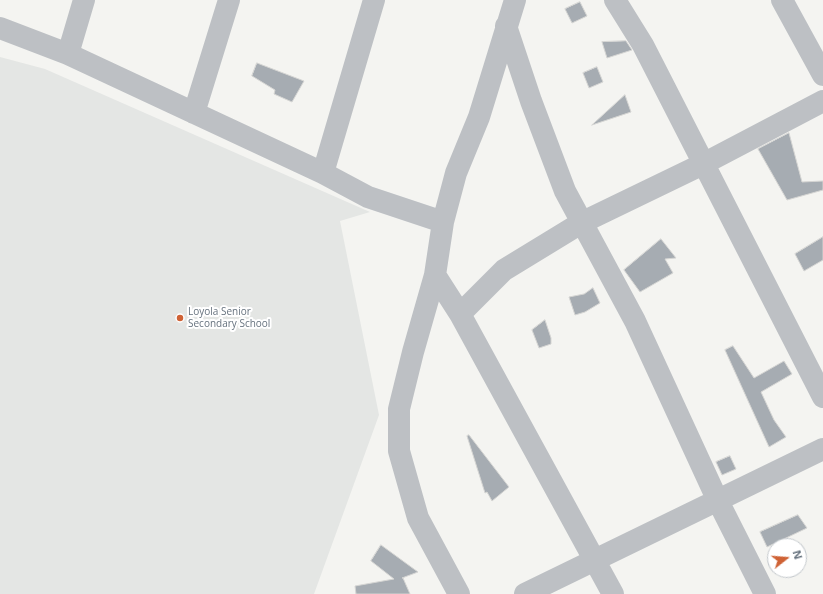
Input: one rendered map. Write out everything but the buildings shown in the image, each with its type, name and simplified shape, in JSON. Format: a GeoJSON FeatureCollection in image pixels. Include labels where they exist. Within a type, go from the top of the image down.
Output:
{"type":"FeatureCollection","features":[{"type":"Feature","properties":{"kind":"street"},"geometry":{"type":"LineString","coordinates":[[68,54],[84,0]]}},
{"type":"Feature","properties":{"kind":"street"},"geometry":{"type":"LineString","coordinates":[[194,113],[229,0]]}},
{"type":"Feature","properties":{"kind":"street"},"geometry":{"type":"LineString","coordinates":[[323,173],[374,0]]}},
{"type":"Feature","properties":{"kind":"street"},"geometry":{"type":"LineString","coordinates":[[459,594],[418,518],[399,451],[399,410],[413,352],[436,275],[443,222],[456,172],[479,116],[515,0]]}},
{"type":"Feature","properties":{"kind":"street"},"geometry":{"type":"LineString","coordinates":[[615,0],[642,45],[823,397]]}},
{"type":"Feature","properties":{"kind":"street"},"geometry":{"type":"LineString","coordinates":[[782,0],[823,75]]}},
{"type":"Feature","properties":{"kind":"street"},"geometry":{"type":"LineString","coordinates":[[506,26],[541,127],[565,190],[581,223],[635,322],[718,499],[765,594]]}},
{"type":"Feature","properties":{"kind":"street"},"geometry":{"type":"LineString","coordinates":[[0,28],[68,54],[323,173],[368,197],[443,222]]}},
{"type":"Feature","properties":{"kind":"street"},"geometry":{"type":"LineString","coordinates":[[460,314],[504,270],[581,223],[703,164],[823,101]]}},
{"type":"Feature","properties":{"kind":"street"},"geometry":{"type":"LineString","coordinates":[[436,275],[460,314],[613,594]]}},
{"type":"Feature","properties":{"kind":"street"},"geometry":{"type":"LineString","coordinates":[[525,594],[596,561],[718,499],[823,449]]}},
{"type":"Feature","properties":{"kind":"shaded area","name":"Loyola Senior Secondary School"},"geometry":{"type":"Polygon","coordinates":[[[0,57],[45,69],[370,212],[340,221],[379,415],[314,594],[0,594],[0,57]]]}},
{"type":"Feature","properties":{"kind":"place","name":"Loyola Senior Secondary School"},"geometry":{"type":"Point","coordinates":[180,318]}}]}
